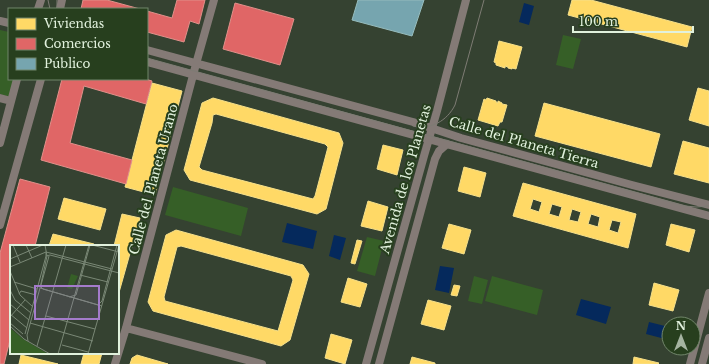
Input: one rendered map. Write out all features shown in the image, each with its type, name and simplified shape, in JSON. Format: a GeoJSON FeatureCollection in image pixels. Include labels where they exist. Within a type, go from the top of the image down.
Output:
{"type":"FeatureCollection","features":[{"type":"Feature","properties":{"kind":"street","name":"Calle del Planeta Urano"},"geometry":{"type":"LineString","coordinates":[[119,353],[214,0]]}},
{"type":"Feature","properties":{"kind":"street","name":"Avenida de los Planetas"},"geometry":{"type":"LineString","coordinates":[[366,364],[437,111],[466,0]]}},
{"type":"Feature","properties":{"kind":"street","name":"Calle del Planeta Tierra"},"geometry":{"type":"LineString","coordinates":[[148,50],[413,122],[461,138],[709,205]]}},
{"type":"Feature","properties":{"kind":"street","name":"Calle del Planeta Tierra"},"geometry":{"type":"LineString","coordinates":[[148,62],[709,216]]}},
{"type":"Feature","properties":{"kind":"street"},"geometry":{"type":"LineString","coordinates":[[0,143],[17,80]]}},
{"type":"Feature","properties":{"kind":"street"},"geometry":{"type":"LineString","coordinates":[[0,225],[41,80]]}},
{"type":"Feature","properties":{"kind":"street"},"geometry":{"type":"LineString","coordinates":[[0,98],[11,101]]}},
{"type":"Feature","properties":{"kind":"street","name":"Avenida de los Planetas"},"geometry":{"type":"LineString","coordinates":[[379,364],[435,159],[439,150],[447,144]]}},
{"type":"Feature","properties":{"kind":"street"},"geometry":{"type":"LineString","coordinates":[[690,364],[709,293]]}},
{"type":"Feature","properties":{"kind":"street"},"geometry":{"type":"LineString","coordinates":[[126,328],[262,364]]}},
{"type":"Feature","properties":{"kind":"street"},"geometry":{"type":"LineString","coordinates":[[702,364],[709,338]]}},
{"type":"Feature","properties":{"kind":"street","name":"Calle del Planeta Urano"},"geometry":{"type":"LineString","coordinates":[[116,364],[119,354]]}},
{"type":"Feature","properties":{"kind":"green space"},"geometry":{"type":"Polygon","coordinates":[[[0,30],[8,32],[8,80],[14,80],[9,97],[0,94],[0,30]]]}},
{"type":"Feature","properties":{"kind":"green space"},"geometry":{"type":"Polygon","coordinates":[[[563,35],[581,39],[573,69],[556,65],[563,35]]]}},
{"type":"Feature","properties":{"kind":"green space"},"geometry":{"type":"Polygon","coordinates":[[[173,187],[248,208],[241,236],[165,215],[173,187]]]}},
{"type":"Feature","properties":{"kind":"green space"},"geometry":{"type":"Polygon","coordinates":[[[367,237],[384,241],[375,276],[357,271],[367,237]]]}},
{"type":"Feature","properties":{"kind":"green space"},"geometry":{"type":"Polygon","coordinates":[[[474,276],[488,280],[482,304],[468,301],[474,276]]]}},
{"type":"Feature","properties":{"kind":"green space"},"geometry":{"type":"Polygon","coordinates":[[[492,276],[543,290],[537,315],[485,301],[492,276]]]}},
{"type":"Feature","properties":{"kind":"water"},"geometry":{"type":"Polygon","coordinates":[[[524,3],[534,6],[529,25],[519,22],[524,3]]]}},
{"type":"Feature","properties":{"kind":"water"},"geometry":{"type":"Polygon","coordinates":[[[287,223],[317,231],[313,249],[282,242],[287,223]]]}},
{"type":"Feature","properties":{"kind":"water"},"geometry":{"type":"Polygon","coordinates":[[[334,235],[346,238],[340,260],[329,256],[334,235]]]}},
{"type":"Feature","properties":{"kind":"water"},"geometry":{"type":"Polygon","coordinates":[[[440,266],[454,268],[449,293],[435,290],[440,266]]]}},
{"type":"Feature","properties":{"kind":"water"},"geometry":{"type":"Polygon","coordinates":[[[581,299],[611,307],[606,324],[576,315],[581,299]]]}},
{"type":"Feature","properties":{"kind":"water"},"geometry":{"type":"Polygon","coordinates":[[[649,322],[661,325],[661,338],[646,334],[649,322]]]}},
{"type":"Feature","properties":{"kind":"building: Viviendas"},"geometry":{"type":"Polygon","coordinates":[[[572,0],[591,0],[692,27],[687,47],[568,15],[572,0]]]}},
{"type":"Feature","properties":{"kind":"building: Viviendas"},"geometry":{"type":"Polygon","coordinates":[[[499,41],[522,47],[516,69],[505,66],[505,68],[496,65],[494,62],[499,41]]]}},
{"type":"Feature","properties":{"kind":"building: Viviendas"},"geometry":{"type":"Polygon","coordinates":[[[152,83],[182,91],[155,195],[125,187],[152,83]]]}},
{"type":"Feature","properties":{"kind":"building: Viviendas"},"geometry":{"type":"Polygon","coordinates":[[[698,88],[709,91],[709,126],[689,120],[698,88]]]}},
{"type":"Feature","properties":{"kind":"building: Viviendas"},"geometry":{"type":"Polygon","coordinates":[[[213,98],[339,133],[343,143],[326,209],[317,214],[190,180],[184,170],[202,103],[213,98]],[[216,114],[213,115],[199,167],[202,170],[313,199],[328,147],[325,144],[216,114]]]}},
{"type":"Feature","properties":{"kind":"building: Viviendas"},"geometry":{"type":"Polygon","coordinates":[[[487,98],[507,105],[502,122],[500,122],[498,126],[478,120],[484,99],[486,100],[487,98]]]}},
{"type":"Feature","properties":{"kind":"building: Viviendas"},"geometry":{"type":"Polygon","coordinates":[[[544,103],[660,134],[651,167],[535,136],[544,103]]]}},
{"type":"Feature","properties":{"kind":"building: Viviendas"},"geometry":{"type":"Polygon","coordinates":[[[683,141],[709,148],[709,183],[674,174],[683,141]]]}},
{"type":"Feature","properties":{"kind":"building: Viviendas"},"geometry":{"type":"Polygon","coordinates":[[[383,145],[403,150],[397,175],[377,169],[383,145]]]}},
{"type":"Feature","properties":{"kind":"building: Viviendas"},"geometry":{"type":"Polygon","coordinates":[[[464,167],[486,173],[480,197],[458,191],[464,167]]]}},
{"type":"Feature","properties":{"kind":"building: Viviendas"},"geometry":{"type":"Polygon","coordinates":[[[523,183],[636,214],[628,248],[513,216],[523,183]],[[533,199],[530,209],[539,212],[542,202],[533,199]],[[552,204],[549,214],[559,217],[562,207],[552,204]],[[572,209],[569,220],[578,222],[581,212],[572,209]],[[591,214],[588,224],[598,227],[600,217],[591,214]],[[612,220],[609,230],[618,233],[621,222],[612,220]]]}},
{"type":"Feature","properties":{"kind":"building: Viviendas"},"geometry":{"type":"Polygon","coordinates":[[[64,198],[106,209],[100,230],[58,219],[64,198]]]}},
{"type":"Feature","properties":{"kind":"building: Viviendas"},"geometry":{"type":"Polygon","coordinates":[[[368,201],[388,207],[382,231],[361,226],[368,201]]]}},
{"type":"Feature","properties":{"kind":"building: Viviendas"},"geometry":{"type":"Polygon","coordinates":[[[122,214],[140,218],[119,292],[119,245],[114,245],[122,214]]]}},
{"type":"Feature","properties":{"kind":"building: Viviendas"},"geometry":{"type":"Polygon","coordinates":[[[449,224],[471,230],[464,254],[442,248],[449,224]]]}},
{"type":"Feature","properties":{"kind":"building: Viviendas"},"geometry":{"type":"Polygon","coordinates":[[[671,224],[695,230],[689,252],[666,245],[671,224]]]}},
{"type":"Feature","properties":{"kind":"building: Viviendas"},"geometry":{"type":"Polygon","coordinates":[[[176,230],[303,265],[309,274],[290,340],[281,346],[153,311],[148,302],[166,235],[176,230]],[[181,246],[177,247],[164,297],[165,301],[278,331],[293,280],[291,276],[181,246]]]}},
{"type":"Feature","properties":{"kind":"building: Viviendas"},"geometry":{"type":"Polygon","coordinates":[[[53,234],[94,244],[94,245],[49,245],[53,234]]]}},
{"type":"Feature","properties":{"kind":"building: Viviendas"},"geometry":{"type":"Polygon","coordinates":[[[357,240],[362,241],[355,264],[351,263],[357,240]]]}},
{"type":"Feature","properties":{"kind":"building: Viviendas"},"geometry":{"type":"Polygon","coordinates":[[[348,278],[367,284],[360,307],[341,302],[348,278]]]}},
{"type":"Feature","properties":{"kind":"building: Viviendas"},"geometry":{"type":"Polygon","coordinates":[[[654,283],[679,290],[673,311],[649,305],[654,283]]]}},
{"type":"Feature","properties":{"kind":"building: Viviendas"},"geometry":{"type":"Polygon","coordinates":[[[454,285],[460,286],[457,296],[451,295],[454,285]]]}},
{"type":"Feature","properties":{"kind":"building: Viviendas"},"geometry":{"type":"Polygon","coordinates":[[[428,300],[451,306],[444,330],[421,324],[428,300]]]}},
{"type":"Feature","properties":{"kind":"building: Viviendas"},"geometry":{"type":"Polygon","coordinates":[[[331,334],[352,340],[345,364],[325,358],[331,334]]]}},
{"type":"Feature","properties":{"kind":"building: Viviendas"},"geometry":{"type":"Polygon","coordinates":[[[84,354],[102,354],[99,364],[81,364],[84,354]]]}},
{"type":"Feature","properties":{"kind":"building: Viviendas"},"geometry":{"type":"Polygon","coordinates":[[[21,355],[58,364],[19,364],[21,355]]]}},
{"type":"Feature","properties":{"kind":"building: Viviendas"},"geometry":{"type":"Polygon","coordinates":[[[137,355],[168,364],[130,364],[132,358],[137,355]]]}},
{"type":"Feature","properties":{"kind":"building: Viviendas"},"geometry":{"type":"Polygon","coordinates":[[[412,357],[435,363],[435,364],[410,364],[412,357]]]}},
{"type":"Feature","properties":{"kind":"building: Viviendas"},"geometry":{"type":"Polygon","coordinates":[[[634,357],[659,363],[633,364],[634,357]]]}},
{"type":"Feature","properties":{"kind":"building: Comercios"},"geometry":{"type":"Polygon","coordinates":[[[83,0],[107,0],[136,8],[81,8],[83,0]]]}},
{"type":"Feature","properties":{"kind":"building: Comercios"},"geometry":{"type":"Polygon","coordinates":[[[177,0],[205,0],[199,24],[190,21],[184,42],[148,32],[148,11],[172,18],[177,0]]]}},
{"type":"Feature","properties":{"kind":"building: Comercios"},"geometry":{"type":"Polygon","coordinates":[[[235,3],[294,19],[280,65],[223,49],[235,3]]]}},
{"type":"Feature","properties":{"kind":"building: Comercios"},"geometry":{"type":"Polygon","coordinates":[[[62,80],[152,81],[146,104],[84,86],[70,143],[132,160],[126,184],[41,160],[62,80]]]}},
{"type":"Feature","properties":{"kind":"building: Comercios"},"geometry":{"type":"Polygon","coordinates":[[[20,179],[50,187],[35,245],[10,245],[10,340],[4,364],[0,364],[0,253],[20,179]]]}},
{"type":"Feature","properties":{"kind":"building: Público"},"geometry":{"type":"Polygon","coordinates":[[[358,0],[424,0],[412,36],[352,20],[358,0]]]}},
{"type":"Feature","properties":{"kind":"tram line"},"geometry":{"type":"LineString","coordinates":[[48,0],[50,8]]}},
{"type":"Feature","properties":{"kind":"tram line"},"geometry":{"type":"LineString","coordinates":[[57,0],[57,8]]}},
{"type":"Feature","properties":{"kind":"tram line"},"geometry":{"type":"LineString","coordinates":[[413,126],[426,127],[438,123],[452,111],[455,105],[484,0]]}},
{"type":"Feature","properties":{"kind":"tram line"},"geometry":{"type":"LineString","coordinates":[[148,58],[685,206],[709,206]]}}]}
